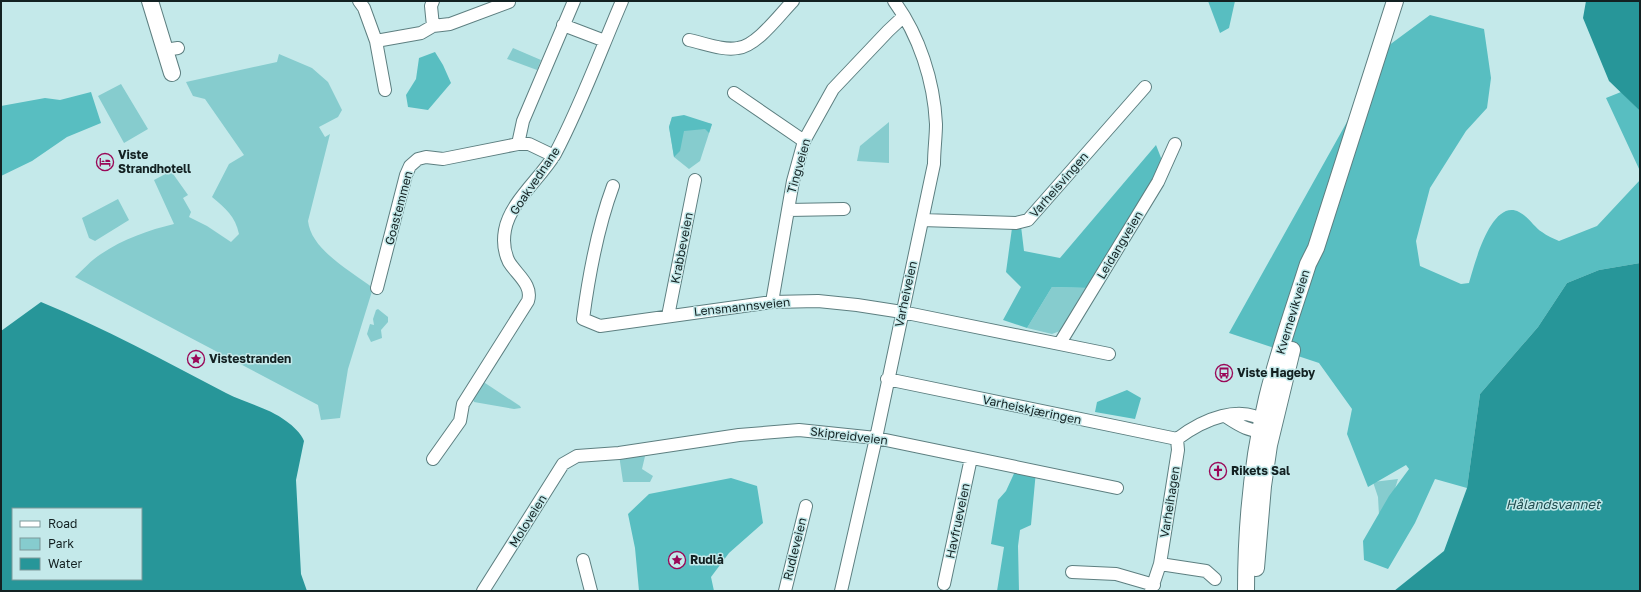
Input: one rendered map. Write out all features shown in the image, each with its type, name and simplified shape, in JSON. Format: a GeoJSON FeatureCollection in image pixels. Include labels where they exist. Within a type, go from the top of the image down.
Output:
{"type":"FeatureCollection","features":[{"type":"Feature","properties":{"kind":"main road"},"geometry":{"type":"LineString","coordinates":[[150,1],[171,49],[172,73]]}},
{"type":"Feature","properties":{"kind":"main road","name":"Kvernevikveien"},"geometry":{"type":"LineString","coordinates":[[1246,591],[1246,545],[1251,491],[1281,348],[1308,264],[1316,248],[1395,1]]}},
{"type":"Feature","properties":{"kind":"main road","name":"Kvernevikveien"},"geometry":{"type":"LineString","coordinates":[[1254,591],[1263,486],[1265,426]]}},
{"type":"Feature","properties":{"kind":"street"},"geometry":{"type":"LineString","coordinates":[[359,1],[364,8],[376,41],[385,90]]}},
{"type":"Feature","properties":{"kind":"street"},"geometry":{"type":"LineString","coordinates":[[433,1],[431,6],[433,26]]}},
{"type":"Feature","properties":{"kind":"street"},"geometry":{"type":"LineString","coordinates":[[518,144],[522,121],[574,1]]}},
{"type":"Feature","properties":{"kind":"street","name":"Goakvednane"},"geometry":{"type":"LineString","coordinates":[[433,458],[460,421],[462,404],[528,301],[530,294],[526,285],[509,261],[504,244],[505,228],[514,208],[554,156],[622,1]]}},
{"type":"Feature","properties":{"kind":"street"},"geometry":{"type":"LineString","coordinates":[[689,40],[738,48],[748,44],[760,35],[793,1]]}},
{"type":"Feature","properties":{"kind":"street","name":"Varheiveien"},"geometry":{"type":"LineString","coordinates":[[840,591],[876,438],[887,379],[933,170],[936,124],[931,87],[921,52],[904,16],[894,1]]}},
{"type":"Feature","properties":{"kind":"street"},"geometry":{"type":"LineString","coordinates":[[376,41],[421,33],[433,26],[450,24],[509,2]]}},
{"type":"Feature","properties":{"kind":"street","name":"Tingveien"},"geometry":{"type":"LineString","coordinates":[[772,302],[792,181],[804,141],[833,89],[888,30],[904,16]]}},
{"type":"Feature","properties":{"kind":"street"},"geometry":{"type":"LineString","coordinates":[[563,25],[605,41]]}},
{"type":"Feature","properties":{"kind":"street","name":"Varheisvingen"},"geometry":{"type":"LineString","coordinates":[[922,220],[1016,223],[1028,220],[1145,87]]}},
{"type":"Feature","properties":{"kind":"street"},"geometry":{"type":"LineString","coordinates":[[734,93],[804,141]]}},
{"type":"Feature","properties":{"kind":"street","name":"Goastemmen"},"geometry":{"type":"LineString","coordinates":[[377,288],[406,175],[410,166],[418,159],[426,157],[443,158],[518,144],[529,144],[554,156]]}},
{"type":"Feature","properties":{"kind":"street","name":"Leidangveien"},"geometry":{"type":"LineString","coordinates":[[1060,343],[1117,252],[1158,182],[1175,144]]}},
{"type":"Feature","properties":{"kind":"street","name":"Krabbeveien"},"geometry":{"type":"LineString","coordinates":[[668,316],[695,180]]}},
{"type":"Feature","properties":{"kind":"street","name":"Lensmannsveien"},"geometry":{"type":"LineString","coordinates":[[613,186],[603,213],[595,244],[583,319],[600,326],[772,302],[818,301],[858,305],[902,312],[1109,354]]}},
{"type":"Feature","properties":{"kind":"street"},"geometry":{"type":"LineString","coordinates":[[788,210],[844,209]]}},
{"type":"Feature","properties":{"kind":"street","name":"Varheiskjæringen"},"geometry":{"type":"LineString","coordinates":[[887,379],[1092,423],[1177,439]]}},
{"type":"Feature","properties":{"kind":"street"},"geometry":{"type":"LineString","coordinates":[[1177,439],[1185,433],[1212,419],[1233,414],[1247,414],[1265,426]]}},
{"type":"Feature","properties":{"kind":"street","name":"Skipreidveien"},"geometry":{"type":"LineString","coordinates":[[577,456],[619,452],[739,435],[799,430],[876,438],[1117,488]]}},
{"type":"Feature","properties":{"kind":"street","name":"Varheihagen"},"geometry":{"type":"LineString","coordinates":[[1072,572],[1116,574],[1153,588],[1160,564],[1178,450],[1177,439]]}},
{"type":"Feature","properties":{"kind":"street","name":"Moloveien"},"geometry":{"type":"LineString","coordinates":[[483,591],[564,464],[577,456]]}},
{"type":"Feature","properties":{"kind":"street","name":"Havfrueveien"},"geometry":{"type":"LineString","coordinates":[[944,584],[971,458]]}},
{"type":"Feature","properties":{"kind":"street","name":"Rudleveien"},"geometry":{"type":"LineString","coordinates":[[785,591],[806,506]]}},
{"type":"Feature","properties":{"kind":"street"},"geometry":{"type":"LineString","coordinates":[[583,560],[590,591]]}},
{"type":"Feature","properties":{"kind":"street"},"geometry":{"type":"LineString","coordinates":[[1160,564],[1206,571],[1215,579]]}},
{"type":"Feature","properties":{"kind":"green space"},"geometry":{"type":"Polygon","coordinates":[[[513,48],[541,60],[537,70],[507,59],[513,48]]]}},
{"type":"Feature","properties":{"kind":"green space"},"geometry":{"type":"Polygon","coordinates":[[[279,54],[312,68],[328,82],[342,110],[338,117],[319,127],[325,137],[330,134],[308,221],[311,232],[316,241],[324,250],[333,259],[373,288],[348,369],[340,418],[321,420],[318,405],[75,277],[97,256],[127,239],[174,224],[154,180],[171,171],[188,195],[183,198],[191,212],[189,217],[207,226],[231,242],[239,234],[235,222],[226,209],[212,197],[229,164],[244,155],[205,99],[193,96],[186,82],[277,62],[279,54]]]}},
{"type":"Feature","properties":{"kind":"green space"},"geometry":{"type":"Polygon","coordinates":[[[121,84],[148,129],[124,143],[98,96],[121,84]]]}},
{"type":"Feature","properties":{"kind":"green space"},"geometry":{"type":"Polygon","coordinates":[[[672,117],[712,124],[700,161],[689,169],[674,157],[669,127],[672,117]]]}},
{"type":"Feature","properties":{"kind":"green space"},"geometry":{"type":"Polygon","coordinates":[[[889,122],[889,163],[857,161],[860,146],[889,122]]]}},
{"type":"Feature","properties":{"kind":"green space"},"geometry":{"type":"Polygon","coordinates":[[[118,199],[129,220],[95,241],[89,238],[82,218],[118,199]]]}},
{"type":"Feature","properties":{"kind":"green space"},"geometry":{"type":"Polygon","coordinates":[[[1052,287],[1090,288],[1060,331],[1052,334],[1027,328],[1052,287]]]}},
{"type":"Feature","properties":{"kind":"green space"},"geometry":{"type":"Polygon","coordinates":[[[378,309],[388,317],[388,322],[381,330],[382,338],[371,342],[367,334],[370,324],[374,325],[373,319],[376,310],[378,309]]]}},
{"type":"Feature","properties":{"kind":"green space"},"geometry":{"type":"Polygon","coordinates":[[[482,381],[521,408],[514,409],[474,402],[473,399],[482,381]]]}},
{"type":"Feature","properties":{"kind":"green space"},"geometry":{"type":"Polygon","coordinates":[[[646,452],[642,469],[653,476],[650,482],[623,482],[619,455],[646,452]]]}},
{"type":"Feature","properties":{"kind":"green space"},"geometry":{"type":"Polygon","coordinates":[[[1398,479],[1388,511],[1379,515],[1378,497],[1373,482],[1398,479]]]}},
{"type":"Feature","properties":{"kind":"shaded area"},"geometry":{"type":"Polygon","coordinates":[[[1208,1],[1235,1],[1229,28],[1220,33],[1208,1]]]}},
{"type":"Feature","properties":{"kind":"shaded area"},"geometry":{"type":"Polygon","coordinates":[[[1430,15],[1484,29],[1491,78],[1487,108],[1466,131],[1430,188],[1416,241],[1420,266],[1461,284],[1469,283],[1485,236],[1492,224],[1500,215],[1509,210],[1519,212],[1548,236],[1559,241],[1597,226],[1640,180],[1640,263],[1599,270],[1567,283],[1538,327],[1480,394],[1467,488],[1435,479],[1415,523],[1388,569],[1364,560],[1363,541],[1389,496],[1409,469],[1406,465],[1368,487],[1347,434],[1352,409],[1319,363],[1229,333],[1357,104],[1373,57],[1430,15]]]}},
{"type":"Feature","properties":{"kind":"shaded area"},"geometry":{"type":"Polygon","coordinates":[[[435,52],[451,83],[428,110],[408,107],[406,95],[416,79],[419,58],[435,52]]]}},
{"type":"Feature","properties":{"kind":"shaded area"},"geometry":{"type":"Polygon","coordinates":[[[91,92],[101,123],[67,137],[32,161],[1,176],[1,106],[45,98],[60,100],[91,92]]]}},
{"type":"Feature","properties":{"kind":"shaded area"},"geometry":{"type":"Polygon","coordinates":[[[1621,92],[1640,111],[1640,171],[1606,98],[1621,92]]]}},
{"type":"Feature","properties":{"kind":"shaded area"},"geometry":{"type":"Polygon","coordinates":[[[684,115],[712,124],[709,133],[705,129],[684,131],[680,151],[674,157],[669,127],[672,117],[684,115]]]}},
{"type":"Feature","properties":{"kind":"shaded area"},"geometry":{"type":"Polygon","coordinates":[[[1156,145],[1163,163],[1090,288],[1052,287],[1027,328],[1003,320],[1021,287],[1006,272],[1012,228],[1021,226],[1024,251],[1060,258],[1156,145]]]}},
{"type":"Feature","properties":{"kind":"shaded area"},"geometry":{"type":"Polygon","coordinates":[[[1127,390],[1141,398],[1135,419],[1095,412],[1097,402],[1127,390]]]}},
{"type":"Feature","properties":{"kind":"shaded area"},"geometry":{"type":"Polygon","coordinates":[[[1017,467],[1036,471],[1031,525],[1020,530],[1018,546],[1019,591],[997,591],[1004,547],[991,544],[998,500],[1006,491],[1017,467]]]}},
{"type":"Feature","properties":{"kind":"shaded area"},"geometry":{"type":"Polygon","coordinates":[[[731,478],[757,486],[763,523],[729,553],[711,577],[714,591],[639,591],[635,548],[628,514],[649,494],[731,478]]]}},
{"type":"Feature","properties":{"kind":"water"},"geometry":{"type":"Polygon","coordinates":[[[1586,1],[1640,1],[1640,111],[1609,81],[1583,18],[1586,1]]]}},
{"type":"Feature","properties":{"kind":"water","name":"Hålandsvannet"},"geometry":{"type":"Polygon","coordinates":[[[1640,263],[1640,591],[1394,591],[1444,551],[1467,488],[1480,394],[1538,327],[1567,283],[1599,270],[1640,263]]]}},
{"type":"Feature","properties":{"kind":"water"},"geometry":{"type":"Polygon","coordinates":[[[41,302],[111,334],[233,397],[279,416],[299,432],[303,438],[304,441],[296,480],[301,574],[307,591],[1,591],[1,331],[41,302]]]}},
{"type":"Feature","properties":{"kind":"place","name":"Viste Strandhotell"},"geometry":{"type":"Point","coordinates":[105,162]}},
{"type":"Feature","properties":{"kind":"place","name":"Vistestranden"},"geometry":{"type":"Point","coordinates":[196,359]}},
{"type":"Feature","properties":{"kind":"place","name":"Viste Hageby"},"geometry":{"type":"Point","coordinates":[1224,373]}},
{"type":"Feature","properties":{"kind":"place","name":"Rikets Sal"},"geometry":{"type":"Point","coordinates":[1218,471]}},
{"type":"Feature","properties":{"kind":"place","name":"Rudlå"},"geometry":{"type":"Point","coordinates":[677,560]}}]}
